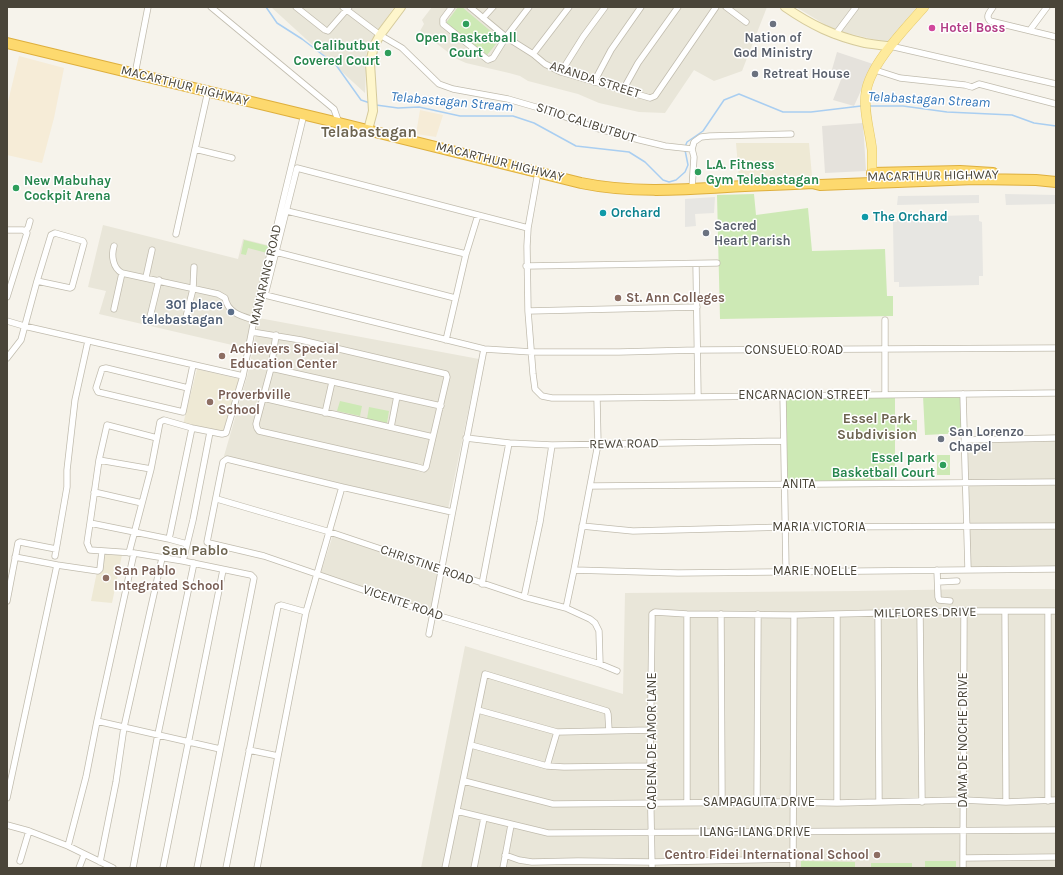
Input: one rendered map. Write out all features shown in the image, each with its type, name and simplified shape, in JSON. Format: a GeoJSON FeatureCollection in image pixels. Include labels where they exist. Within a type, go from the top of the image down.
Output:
{"type":"FeatureCollection","features":[{"type":"Feature","properties":{"kind":"highway","name":"MACARTHUR HIGHWAY"},"geometry":{"type":"LineString","coordinates":[[7,43],[538,172],[589,184],[627,190],[692,189],[812,183],[820,185],[872,178],[999,174],[1056,176]]}},
{"type":"Feature","properties":{"kind":"highway","name":"MACARTHUR HIGHWAY"},"geometry":{"type":"LineString","coordinates":[[872,178],[1036,180],[1056,182]]}},
{"type":"Feature","properties":{"kind":"main road"},"geometry":{"type":"LineString","coordinates":[[872,178],[872,150],[865,101],[868,86],[875,70],[890,46],[924,7]]}},
{"type":"Feature","properties":{"kind":"street"},"geometry":{"type":"LineString","coordinates":[[135,74],[148,7]]}},
{"type":"Feature","properties":{"kind":"street"},"geometry":{"type":"LineString","coordinates":[[211,7],[334,109],[339,123]]}},
{"type":"Feature","properties":{"kind":"street"},"geometry":{"type":"LineString","coordinates":[[296,7],[327,31],[346,8]]}},
{"type":"Feature","properties":{"kind":"street"},"geometry":{"type":"LineString","coordinates":[[368,130],[373,111],[370,63],[374,46],[380,35],[401,7]]}},
{"type":"Feature","properties":{"kind":"street"},"geometry":{"type":"LineString","coordinates":[[452,7],[443,19],[443,24],[488,60],[493,58],[506,37],[529,7]]}},
{"type":"Feature","properties":{"kind":"street","name":"ARANDA STREET"},"geometry":{"type":"LineString","coordinates":[[470,7],[506,37],[533,54],[545,64],[561,72],[650,98],[655,96],[716,7]]}},
{"type":"Feature","properties":{"kind":"street"},"geometry":{"type":"LineString","coordinates":[[483,18],[492,7]]}},
{"type":"Feature","properties":{"kind":"street"},"geometry":{"type":"LineString","coordinates":[[533,54],[569,7]]}},
{"type":"Feature","properties":{"kind":"street"},"geometry":{"type":"LineString","coordinates":[[561,72],[583,37],[605,7]]}},
{"type":"Feature","properties":{"kind":"street"},"geometry":{"type":"LineString","coordinates":[[594,82],[611,50],[641,7]]}},
{"type":"Feature","properties":{"kind":"street"},"geometry":{"type":"LineString","coordinates":[[623,90],[638,62],[678,7]]}},
{"type":"Feature","properties":{"kind":"street"},"geometry":{"type":"LineString","coordinates":[[726,7],[746,22]]}},
{"type":"Feature","properties":{"kind":"street"},"geometry":{"type":"LineString","coordinates":[[785,7],[813,25],[835,35],[879,46],[890,46],[1056,84]]}},
{"type":"Feature","properties":{"kind":"street"},"geometry":{"type":"LineString","coordinates":[[835,35],[855,8],[847,7]]}},
{"type":"Feature","properties":{"kind":"street"},"geometry":{"type":"LineString","coordinates":[[1030,30],[1047,7]]}},
{"type":"Feature","properties":{"kind":"street","name":"SITIO CALIBUTBUT"},"geometry":{"type":"LineString","coordinates":[[346,8],[380,35],[402,48],[439,84],[453,90],[508,99],[546,110],[596,128],[640,140],[665,146],[690,148]]}},
{"type":"Feature","properties":{"kind":"street"},"geometry":{"type":"LineString","coordinates":[[991,9],[987,17],[990,21],[1056,37]]}},
{"type":"Feature","properties":{"kind":"street"},"geometry":{"type":"LineString","coordinates":[[875,70],[900,78],[912,80],[965,84],[972,87],[980,84],[1056,104]]}},
{"type":"Feature","properties":{"kind":"street"},"geometry":{"type":"LineString","coordinates":[[176,234],[208,91]]}},
{"type":"Feature","properties":{"kind":"street","name":"MANARANG ROAD"},"geometry":{"type":"LineString","coordinates":[[210,432],[225,434],[243,376],[254,320],[304,114]]}},
{"type":"Feature","properties":{"kind":"street"},"geometry":{"type":"LineString","coordinates":[[692,189],[694,157],[690,148],[695,140],[705,136],[791,134]]}},
{"type":"Feature","properties":{"kind":"street"},"geometry":{"type":"LineString","coordinates":[[195,149],[232,158]]}},
{"type":"Feature","properties":{"kind":"street"},"geometry":{"type":"LineString","coordinates":[[455,298],[276,252],[297,168],[528,228]]}},
{"type":"Feature","properties":{"kind":"street"},"geometry":{"type":"LineString","coordinates":[[532,352],[526,266],[528,228],[538,172]]}},
{"type":"Feature","properties":{"kind":"street"},"geometry":{"type":"LineString","coordinates":[[287,211],[466,254]]}},
{"type":"Feature","properties":{"kind":"street"},"geometry":{"type":"LineString","coordinates":[[446,340],[466,254],[478,215]]}},
{"type":"Feature","properties":{"kind":"street"},"geometry":{"type":"LineString","coordinates":[[7,230],[24,230],[28,228],[30,221]]}},
{"type":"Feature","properties":{"kind":"street"},"geometry":{"type":"LineString","coordinates":[[7,297],[27,233],[24,230]]}},
{"type":"Feature","properties":{"kind":"street"},"geometry":{"type":"LineString","coordinates":[[7,358],[21,340],[24,326],[37,281],[51,234],[55,233],[83,241],[84,243],[71,288],[37,281]]}},
{"type":"Feature","properties":{"kind":"street"},"geometry":{"type":"LineString","coordinates":[[114,246],[112,255],[114,264],[122,273],[146,277],[223,296],[229,308],[238,315],[254,320]]}},
{"type":"Feature","properties":{"kind":"street"},"geometry":{"type":"LineString","coordinates":[[146,277],[152,250]]}},
{"type":"Feature","properties":{"kind":"street","name":"CONSUELO ROAD"},"geometry":{"type":"LineString","coordinates":[[276,252],[265,295],[484,349],[532,352],[619,352],[697,350],[1056,348]]}},
{"type":"Feature","properties":{"kind":"street"},"geometry":{"type":"LineString","coordinates":[[526,266],[717,263]]}},
{"type":"Feature","properties":{"kind":"street"},"geometry":{"type":"LineString","coordinates":[[696,264],[698,396]]}},
{"type":"Feature","properties":{"kind":"street"},"geometry":{"type":"LineString","coordinates":[[185,321],[193,289],[194,267]]}},
{"type":"Feature","properties":{"kind":"street"},"geometry":{"type":"LineString","coordinates":[[114,309],[122,273]]}},
{"type":"Feature","properties":{"kind":"street"},"geometry":{"type":"LineString","coordinates":[[150,317],[159,280]]}},
{"type":"Feature","properties":{"kind":"street"},"geometry":{"type":"LineString","coordinates":[[528,311],[697,307]]}},
{"type":"Feature","properties":{"kind":"street"},"geometry":{"type":"LineString","coordinates":[[885,320],[885,395]]}},
{"type":"Feature","properties":{"kind":"street"},"geometry":{"type":"LineString","coordinates":[[7,321],[243,376]]}},
{"type":"Feature","properties":{"kind":"street"},"geometry":{"type":"LineString","coordinates":[[252,332],[276,335],[301,340],[446,374],[447,376],[441,406],[427,466],[424,469],[259,431],[256,424],[271,368],[276,335]]}},
{"type":"Feature","properties":{"kind":"street"},"geometry":{"type":"LineString","coordinates":[[7,602],[18,543],[20,542],[55,552],[67,487],[67,470],[75,400],[88,341]]}},
{"type":"Feature","properties":{"kind":"street"},"geometry":{"type":"LineString","coordinates":[[429,634],[484,349]]}},
{"type":"Feature","properties":{"kind":"street","name":"ENCARNACION STREET"},"geometry":{"type":"LineString","coordinates":[[532,352],[535,389],[542,396],[552,398],[1056,393]]}},
{"type":"Feature","properties":{"kind":"street"},"geometry":{"type":"LineString","coordinates":[[188,388],[106,368],[102,369],[96,388],[98,392],[183,412],[193,365]]}},
{"type":"Feature","properties":{"kind":"street"},"geometry":{"type":"LineString","coordinates":[[271,368],[441,406]]}},
{"type":"Feature","properties":{"kind":"street"},"geometry":{"type":"LineString","coordinates":[[325,413],[332,382]]}},
{"type":"Feature","properties":{"kind":"street"},"geometry":{"type":"LineString","coordinates":[[964,394],[968,569]]}},
{"type":"Feature","properties":{"kind":"street"},"geometry":{"type":"LineString","coordinates":[[783,395],[786,572]]}},
{"type":"Feature","properties":{"kind":"street"},"geometry":{"type":"LineString","coordinates":[[391,427],[397,396]]}},
{"type":"Feature","properties":{"kind":"street"},"geometry":{"type":"LineString","coordinates":[[263,398],[433,437]]}},
{"type":"Feature","properties":{"kind":"street"},"geometry":{"type":"LineString","coordinates":[[566,608],[598,444],[597,398]]}},
{"type":"Feature","properties":{"kind":"street"},"geometry":{"type":"LineString","coordinates":[[68,846],[86,777],[135,532],[160,422],[162,420],[210,432],[193,520],[183,561]]}},
{"type":"Feature","properties":{"kind":"street"},"geometry":{"type":"LineString","coordinates":[[157,438],[107,425],[94,492],[88,546],[90,550],[132,553],[183,561],[251,575],[254,578],[196,868]]}},
{"type":"Feature","properties":{"kind":"street"},"geometry":{"type":"LineString","coordinates":[[169,539],[192,428]]}},
{"type":"Feature","properties":{"kind":"street","name":"REWA ROAD"},"geometry":{"type":"LineString","coordinates":[[466,438],[509,443],[552,445],[783,441]]}},
{"type":"Feature","properties":{"kind":"street"},"geometry":{"type":"LineString","coordinates":[[965,440],[1056,438]]}},
{"type":"Feature","properties":{"kind":"street"},"geometry":{"type":"LineString","coordinates":[[482,584],[509,443]]}},
{"type":"Feature","properties":{"kind":"street"},"geometry":{"type":"LineString","coordinates":[[524,597],[540,522],[552,445]]}},
{"type":"Feature","properties":{"kind":"street"},"geometry":{"type":"LineString","coordinates":[[217,499],[224,462],[227,458],[342,487],[452,512]]}},
{"type":"Feature","properties":{"kind":"street"},"geometry":{"type":"LineString","coordinates":[[99,460],[150,469]]}},
{"type":"Feature","properties":{"kind":"street","name":"ANITA"},"geometry":{"type":"LineString","coordinates":[[590,486],[966,484],[1056,482]]}},
{"type":"Feature","properties":{"kind":"street"},"geometry":{"type":"LineString","coordinates":[[258,868],[306,612],[342,487]]}},
{"type":"Feature","properties":{"kind":"street"},"geometry":{"type":"LineString","coordinates":[[94,492],[142,502]]}},
{"type":"Feature","properties":{"kind":"street","name":"CHRISTINE ROAD"},"geometry":{"type":"LineString","coordinates":[[217,499],[330,532],[482,584],[566,608],[590,619],[598,627],[600,664]]}},
{"type":"Feature","properties":{"kind":"street","name":"VICENTE ROAD"},"geometry":{"type":"LineString","coordinates":[[217,499],[207,542],[209,543],[264,556],[433,614],[600,664],[617,671]]}},
{"type":"Feature","properties":{"kind":"street"},"geometry":{"type":"LineString","coordinates":[[90,523],[187,544]]}},
{"type":"Feature","properties":{"kind":"street","name":"MARIA VICTORIA"},"geometry":{"type":"LineString","coordinates":[[582,526],[633,531],[786,527],[1056,526]]}},
{"type":"Feature","properties":{"kind":"street"},"geometry":{"type":"LineString","coordinates":[[15,557],[98,571],[100,569],[102,551]]}},
{"type":"Feature","properties":{"kind":"street"},"geometry":{"type":"LineString","coordinates":[[100,862],[116,782],[124,727],[162,558]]}},
{"type":"Feature","properties":{"kind":"street"},"geometry":{"type":"LineString","coordinates":[[133,868],[158,734],[194,563]]}},
{"type":"Feature","properties":{"kind":"street"},"geometry":{"type":"LineString","coordinates":[[7,798],[57,565]]}},
{"type":"Feature","properties":{"kind":"street","name":"MARIE NOELLE"},"geometry":{"type":"LineString","coordinates":[[574,570],[678,573],[1056,569]]}},
{"type":"Feature","properties":{"kind":"street"},"geometry":{"type":"LineString","coordinates":[[163,868],[223,570]]}},
{"type":"Feature","properties":{"kind":"street"},"geometry":{"type":"LineString","coordinates":[[937,570],[940,600],[950,601]]}},
{"type":"Feature","properties":{"kind":"street"},"geometry":{"type":"LineString","coordinates":[[938,582],[957,581]]}},
{"type":"Feature","properties":{"kind":"street"},"geometry":{"type":"LineString","coordinates":[[226,868],[278,606],[281,605],[306,612]]}},
{"type":"Feature","properties":{"kind":"street","name":"MILFLORES DRIVE"},"geometry":{"type":"LineString","coordinates":[[652,614],[655,612],[687,614],[794,615],[964,611],[1056,611]]}},
{"type":"Feature","properties":{"kind":"street","name":"DAMA DE NOCHE DRIVE"},"geometry":{"type":"LineString","coordinates":[[963,868],[964,611]]}},
{"type":"Feature","properties":{"kind":"street"},"geometry":{"type":"LineString","coordinates":[[1005,611],[1006,802]]}},
{"type":"Feature","properties":{"kind":"street"},"geometry":{"type":"LineString","coordinates":[[1048,611],[1048,801]]}},
{"type":"Feature","properties":{"kind":"street"},"geometry":{"type":"LineString","coordinates":[[920,612],[922,802]]}},
{"type":"Feature","properties":{"kind":"street","name":"CADENA DE AMOR LANE"},"geometry":{"type":"LineString","coordinates":[[652,614],[650,766],[652,865]]}},
{"type":"Feature","properties":{"kind":"street"},"geometry":{"type":"LineString","coordinates":[[687,614],[687,802]]}},
{"type":"Feature","properties":{"kind":"street"},"geometry":{"type":"LineString","coordinates":[[721,614],[722,802]]}},
{"type":"Feature","properties":{"kind":"street"},"geometry":{"type":"LineString","coordinates":[[757,802],[758,614]]}},
{"type":"Feature","properties":{"kind":"street"},"geometry":{"type":"LineString","coordinates":[[837,614],[837,803]]}},
{"type":"Feature","properties":{"kind":"street"},"geometry":{"type":"LineString","coordinates":[[878,614],[879,802]]}},
{"type":"Feature","properties":{"kind":"street"},"geometry":{"type":"LineString","coordinates":[[793,868],[794,615]]}},
{"type":"Feature","properties":{"kind":"street"},"geometry":{"type":"LineString","coordinates":[[445,868],[485,675],[487,674],[607,712],[609,731]]}},
{"type":"Feature","properties":{"kind":"street"},"geometry":{"type":"LineString","coordinates":[[478,710],[556,732],[651,730]]}},
{"type":"Feature","properties":{"kind":"street"},"geometry":{"type":"LineString","coordinates":[[97,721],[220,749]]}},
{"type":"Feature","properties":{"kind":"street"},"geometry":{"type":"LineString","coordinates":[[547,766],[556,732]]}},
{"type":"Feature","properties":{"kind":"street"},"geometry":{"type":"LineString","coordinates":[[471,745],[547,766],[650,766]]}},
{"type":"Feature","properties":{"kind":"street"},"geometry":{"type":"LineString","coordinates":[[249,750],[278,756]]}},
{"type":"Feature","properties":{"kind":"street","name":"SAMPAGUITA DRIVE"},"geometry":{"type":"LineString","coordinates":[[464,781],[553,804],[687,802],[837,803],[963,800],[1006,802],[1056,800]]}},
{"type":"Feature","properties":{"kind":"street","name":"ILANG-ILANG DRIVE"},"geometry":{"type":"LineString","coordinates":[[457,811],[548,833],[1056,830]]}},
{"type":"Feature","properties":{"kind":"street"},"geometry":{"type":"LineString","coordinates":[[474,868],[484,818]]}},
{"type":"Feature","properties":{"kind":"street"},"geometry":{"type":"LineString","coordinates":[[7,825],[29,831],[68,846],[113,868]]}},
{"type":"Feature","properties":{"kind":"street"},"geometry":{"type":"LineString","coordinates":[[503,868],[511,825]]}},
{"type":"Feature","properties":{"kind":"street"},"geometry":{"type":"LineString","coordinates":[[20,861],[29,831]]}},
{"type":"Feature","properties":{"kind":"street"},"geometry":{"type":"LineString","coordinates":[[79,868],[84,854]]}},
{"type":"Feature","properties":{"kind":"street"},"geometry":{"type":"LineString","coordinates":[[505,855],[519,860],[532,862],[578,861],[652,865],[793,859]]}},
{"type":"Feature","properties":{"kind":"street"},"geometry":{"type":"LineString","coordinates":[[963,858],[1056,857]]}},
{"type":"Feature","properties":{"kind":"shaded area"},"geometry":{"type":"Polygon","coordinates":[[[271,7],[394,7],[367,47],[365,93],[271,7]]]}},
{"type":"Feature","properties":{"kind":"shaded area"},"geometry":{"type":"Polygon","coordinates":[[[432,7],[767,7],[742,71],[714,81],[694,70],[665,113],[639,112],[599,103],[578,94],[528,81],[520,76],[466,63],[457,59],[420,31],[424,24],[422,20],[432,7]]]}},
{"type":"Feature","properties":{"kind":"shaded area"},"geometry":{"type":"Polygon","coordinates":[[[796,7],[917,7],[889,43],[834,30],[796,7]]]}},
{"type":"Feature","properties":{"kind":"shaded area"},"geometry":{"type":"Polygon","coordinates":[[[837,52],[873,64],[854,106],[833,100],[842,77],[831,73],[837,52]]]}},
{"type":"Feature","properties":{"kind":"shaded area"},"geometry":{"type":"Polygon","coordinates":[[[19,56],[64,68],[54,118],[42,163],[7,155],[7,106],[19,56]]]}},
{"type":"Feature","properties":{"kind":"shaded area"},"geometry":{"type":"Polygon","coordinates":[[[420,110],[443,115],[436,137],[416,134],[420,110]]]}},
{"type":"Feature","properties":{"kind":"shaded area"},"geometry":{"type":"Polygon","coordinates":[[[863,123],[866,171],[825,173],[822,126],[863,123]]]}},
{"type":"Feature","properties":{"kind":"shaded area"},"geometry":{"type":"Polygon","coordinates":[[[736,143],[809,143],[812,176],[739,178],[736,143]]]}},
{"type":"Feature","properties":{"kind":"shaded area"},"geometry":{"type":"Polygon","coordinates":[[[1005,194],[1056,195],[1056,204],[1006,205],[1005,194]]]}},
{"type":"Feature","properties":{"kind":"shaded area"},"geometry":{"type":"Polygon","coordinates":[[[979,195],[979,203],[897,205],[898,196],[979,195]]]}},
{"type":"Feature","properties":{"kind":"shaded area"},"geometry":{"type":"Polygon","coordinates":[[[715,197],[714,213],[695,214],[696,226],[685,227],[685,199],[715,197]]]}},
{"type":"Feature","properties":{"kind":"shaded area"},"geometry":{"type":"Polygon","coordinates":[[[979,215],[979,221],[982,222],[983,276],[979,276],[979,285],[899,287],[899,282],[894,282],[893,222],[897,222],[897,217],[979,215]]]}},
{"type":"Feature","properties":{"kind":"shaded area"},"geometry":{"type":"Polygon","coordinates":[[[103,225],[238,259],[243,239],[271,246],[245,348],[99,314],[106,291],[88,287],[103,225]]]}},
{"type":"Feature","properties":{"kind":"shaded area"},"geometry":{"type":"Polygon","coordinates":[[[259,318],[479,359],[448,509],[224,456],[248,373],[259,318]]]}},
{"type":"Feature","properties":{"kind":"shaded area","name":"Proverbville School"},"geometry":{"type":"Polygon","coordinates":[[[197,369],[239,379],[223,433],[183,424],[197,369]]]}},
{"type":"Feature","properties":{"kind":"shaded area"},"geometry":{"type":"Polygon","coordinates":[[[1056,441],[1056,480],[968,481],[967,443],[1056,441]]]}},
{"type":"Feature","properties":{"kind":"shaded area"},"geometry":{"type":"Polygon","coordinates":[[[968,485],[1056,485],[1056,524],[968,525],[968,485]]]}},
{"type":"Feature","properties":{"kind":"shaded area"},"geometry":{"type":"Polygon","coordinates":[[[1056,529],[1056,568],[970,569],[970,530],[1056,529]]]}},
{"type":"Feature","properties":{"kind":"shaded area"},"geometry":{"type":"Polygon","coordinates":[[[333,535],[440,571],[432,610],[320,575],[333,535]]]}},
{"type":"Feature","properties":{"kind":"shaded area","name":"San Pablo Integrated School"},"geometry":{"type":"Polygon","coordinates":[[[101,552],[122,555],[112,603],[91,601],[101,552]]]}},
{"type":"Feature","properties":{"kind":"shaded area"},"geometry":{"type":"Polygon","coordinates":[[[1056,589],[1056,868],[421,868],[465,646],[623,694],[625,593],[1056,589]]]}},
{"type":"Feature","properties":{"kind":"green space"},"geometry":{"type":"Polygon","coordinates":[[[458,7],[462,7],[500,39],[487,55],[446,23],[458,7]]]}},
{"type":"Feature","properties":{"kind":"green space"},"geometry":{"type":"Polygon","coordinates":[[[754,194],[756,215],[808,208],[812,251],[885,249],[887,296],[893,296],[893,316],[720,319],[717,195],[754,194]]]}},
{"type":"Feature","properties":{"kind":"green space"},"geometry":{"type":"Polygon","coordinates":[[[244,240],[268,246],[267,253],[248,248],[246,255],[241,254],[244,240]]]}},
{"type":"Feature","properties":{"kind":"green space"},"geometry":{"type":"Polygon","coordinates":[[[963,395],[964,433],[925,435],[923,396],[963,395]]]}},
{"type":"Feature","properties":{"kind":"green space"},"geometry":{"type":"Polygon","coordinates":[[[895,396],[895,483],[785,483],[785,397],[895,396]]]}},
{"type":"Feature","properties":{"kind":"green space"},"geometry":{"type":"Polygon","coordinates":[[[340,401],[362,406],[360,416],[337,411],[340,401]]]}},
{"type":"Feature","properties":{"kind":"green space"},"geometry":{"type":"Polygon","coordinates":[[[369,407],[389,411],[387,423],[367,419],[369,407]]]}},
{"type":"Feature","properties":{"kind":"green space"},"geometry":{"type":"Polygon","coordinates":[[[897,420],[917,420],[917,434],[897,434],[897,420]]]}},
{"type":"Feature","properties":{"kind":"green space"},"geometry":{"type":"Polygon","coordinates":[[[937,455],[950,455],[950,475],[937,475],[937,455]]]}},
{"type":"Feature","properties":{"kind":"green space"},"geometry":{"type":"Polygon","coordinates":[[[801,861],[855,862],[855,868],[801,868],[801,861]]]}},
{"type":"Feature","properties":{"kind":"green space"},"geometry":{"type":"Polygon","coordinates":[[[925,861],[956,861],[956,868],[925,868],[925,861]]]}},
{"type":"Feature","properties":{"kind":"green space"},"geometry":{"type":"Polygon","coordinates":[[[871,863],[912,863],[912,868],[871,868],[871,863]]]}},
{"type":"Feature","properties":{"kind":"waterway","name":"Telabastagan Stream"},"geometry":{"type":"LineString","coordinates":[[266,7],[277,23],[302,39],[336,65],[361,100],[370,103]]}},
{"type":"Feature","properties":{"kind":"waterway","name":"Telabastagan Stream"},"geometry":{"type":"LineString","coordinates":[[685,147],[687,142],[703,131],[724,100],[739,94],[783,112],[811,112],[861,106]]}},
{"type":"Feature","properties":{"kind":"waterway","name":"Telabastagan Stream"},"geometry":{"type":"LineString","coordinates":[[376,105],[398,108],[419,107],[460,116],[513,116],[534,123],[576,146],[629,152],[645,162],[663,180],[669,182],[676,180],[685,172],[688,165],[685,150]]}},
{"type":"Feature","properties":{"kind":"waterway","name":"Telabastagan Stream"},"geometry":{"type":"LineString","coordinates":[[869,106],[903,106],[947,112],[1012,115],[1034,123],[1056,126]]}},
{"type":"Feature","properties":{"kind":"place","name":"Open Basketball Court"},"geometry":{"type":"Point","coordinates":[466,24]}},
{"type":"Feature","properties":{"kind":"place","name":"Nation of God Ministry"},"geometry":{"type":"Point","coordinates":[773,24]}},
{"type":"Feature","properties":{"kind":"place","name":"Hotel Boss"},"geometry":{"type":"Point","coordinates":[932,28]}},
{"type":"Feature","properties":{"kind":"place","name":"Calibutbut Covered Court"},"geometry":{"type":"Point","coordinates":[388,53]}},
{"type":"Feature","properties":{"kind":"place","name":"Retreat House"},"geometry":{"type":"Point","coordinates":[755,74]}},
{"type":"Feature","properties":{"kind":"place","name":"L.A. Fitness Gym Telebastagan"},"geometry":{"type":"Point","coordinates":[698,172]}},
{"type":"Feature","properties":{"kind":"place","name":"New Mabuhay Cockpit Arena"},"geometry":{"type":"Point","coordinates":[16,188]}},
{"type":"Feature","properties":{"kind":"place","name":"Orchard"},"geometry":{"type":"Point","coordinates":[603,213]}},
{"type":"Feature","properties":{"kind":"place","name":"The Orchard"},"geometry":{"type":"Point","coordinates":[865,217]}},
{"type":"Feature","properties":{"kind":"place","name":"Sacred Heart Parish"},"geometry":{"type":"Point","coordinates":[706,233]}},
{"type":"Feature","properties":{"kind":"place","name":"St. Ann Colleges"},"geometry":{"type":"Point","coordinates":[618,298]}},
{"type":"Feature","properties":{"kind":"place","name":"301 place telebastagan"},"geometry":{"type":"Point","coordinates":[231,312]}},
{"type":"Feature","properties":{"kind":"place","name":"Achievers Special Education Center"},"geometry":{"type":"Point","coordinates":[222,356]}},
{"type":"Feature","properties":{"kind":"place","name":"Proverbville School"},"geometry":{"type":"Point","coordinates":[210,402]}},
{"type":"Feature","properties":{"kind":"place","name":"San Lorenzo Chapel"},"geometry":{"type":"Point","coordinates":[941,439]}},
{"type":"Feature","properties":{"kind":"place","name":"Essel park Basketball Court"},"geometry":{"type":"Point","coordinates":[943,465]}},
{"type":"Feature","properties":{"kind":"place","name":"San Pablo Integrated School"},"geometry":{"type":"Point","coordinates":[106,578]}},
{"type":"Feature","properties":{"kind":"place","name":"Centro Fidei International School"},"geometry":{"type":"Point","coordinates":[877,855]}},
{"type":"Feature","properties":{"kind":"district","name":"Telabastagan"},"geometry":{"type":"Point","coordinates":[369,133]}},
{"type":"Feature","properties":{"kind":"district","name":"Essel Park Subdivision"},"geometry":{"type":"Point","coordinates":[877,428]}},
{"type":"Feature","properties":{"kind":"district","name":"San Pablo"},"geometry":{"type":"Point","coordinates":[195,551]}}]}
